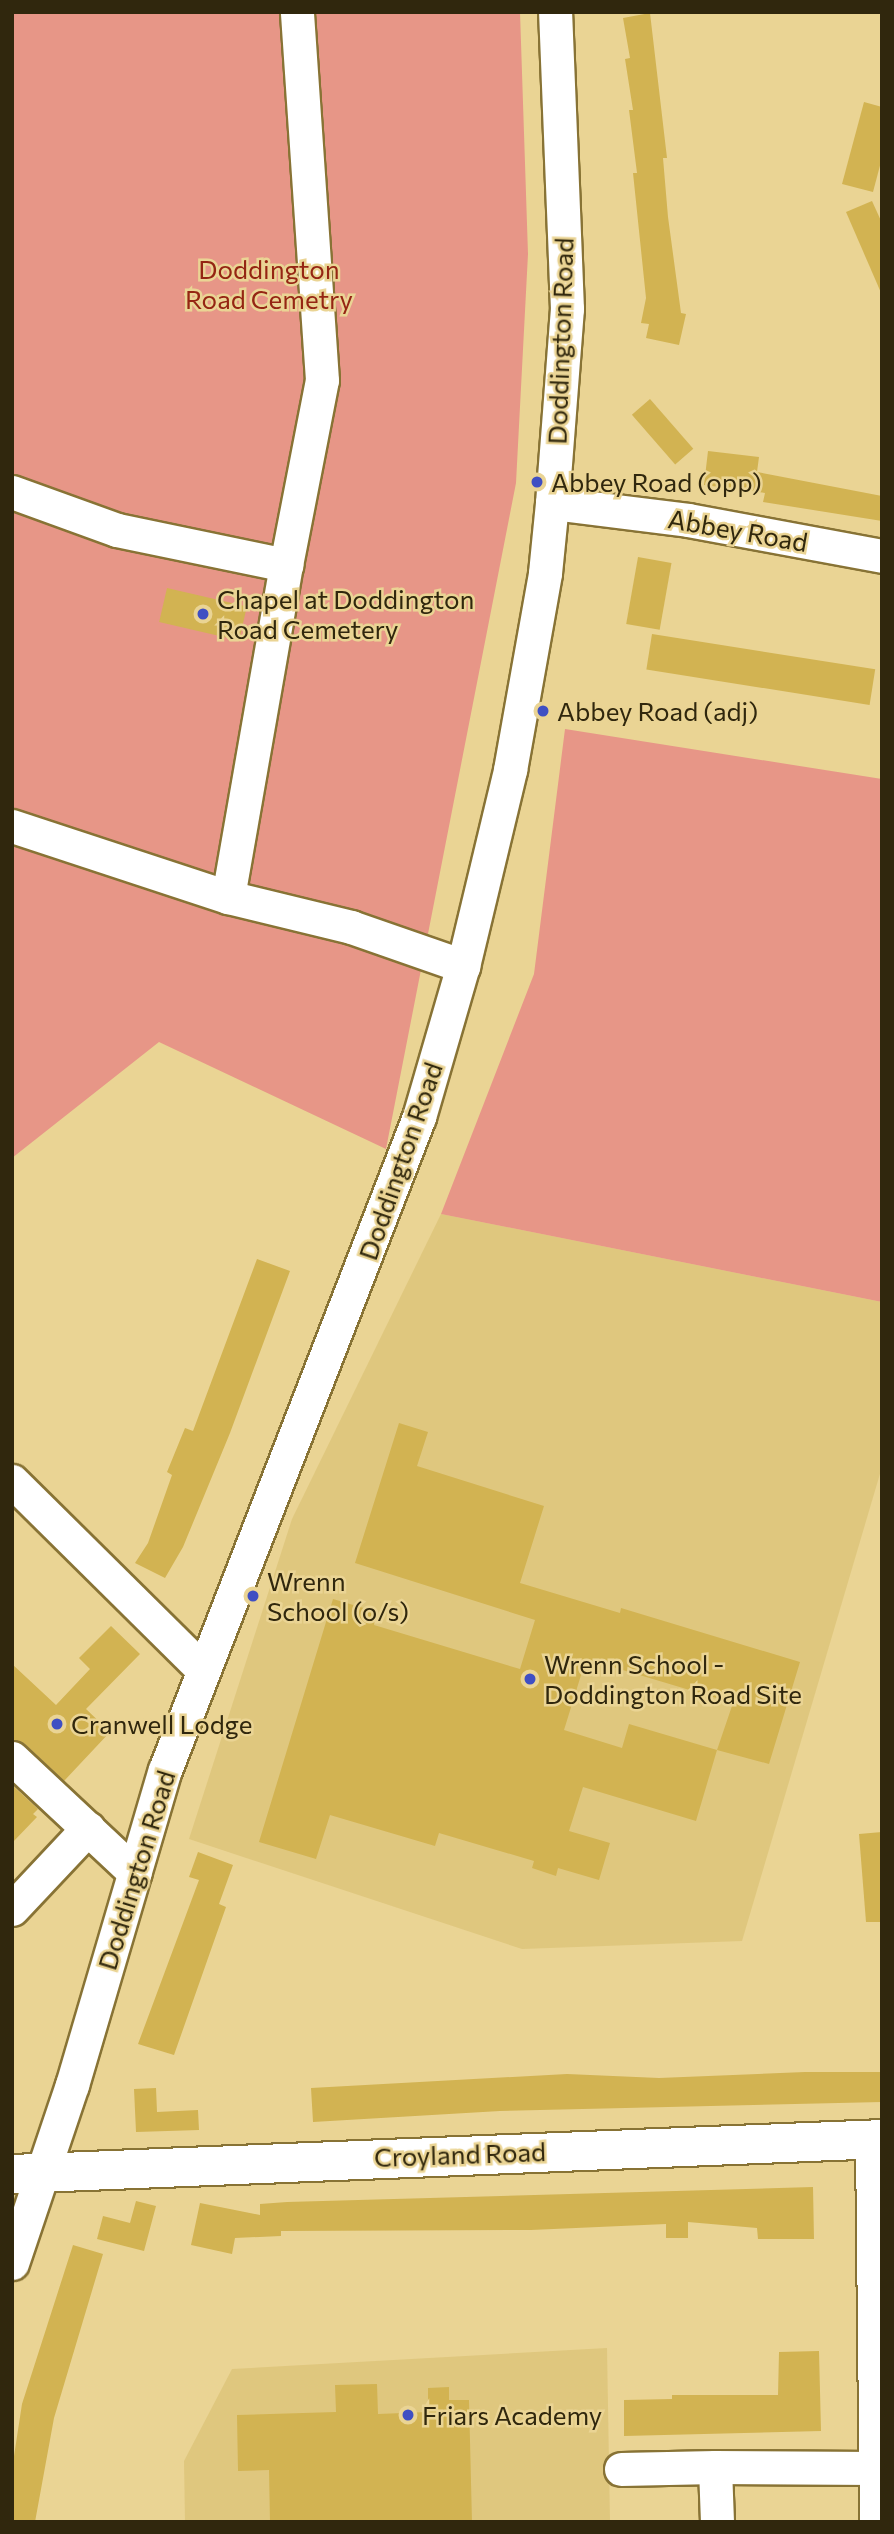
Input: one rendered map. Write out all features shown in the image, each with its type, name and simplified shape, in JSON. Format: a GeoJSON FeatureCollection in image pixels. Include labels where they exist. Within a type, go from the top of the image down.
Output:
{"type":"FeatureCollection","features":[{"type":"Feature","properties":{"kind":"main road","name":"Croyland Road"},"geometry":{"type":"LineString","coordinates":[[26,2173],[877,2140]]}},
{"type":"Feature","properties":{"kind":"street"},"geometry":{"type":"LineString","coordinates":[[228,897],[286,565],[322,380],[297,12]]}},
{"type":"Feature","properties":{"kind":"street","name":"Doddington Road"},"geometry":{"type":"LineString","coordinates":[[12,2263],[26,2173],[72,2085],[165,1770],[409,1143],[463,966],[510,770],[545,573],[552,503],[567,309],[555,12]]}},
{"type":"Feature","properties":{"kind":"street"},"geometry":{"type":"LineString","coordinates":[[12,492],[117,530],[286,565]]}},
{"type":"Feature","properties":{"kind":"street","name":"Abbey Road"},"geometry":{"type":"LineString","coordinates":[[552,503],[688,520],[882,556]]}},
{"type":"Feature","properties":{"kind":"street"},"geometry":{"type":"LineString","coordinates":[[12,826],[228,897],[351,927],[463,966]]}},
{"type":"Feature","properties":{"kind":"street"},"geometry":{"type":"LineString","coordinates":[[12,1481],[203,1670]]}},
{"type":"Feature","properties":{"kind":"street"},"geometry":{"type":"LineString","coordinates":[[12,1758],[135,1873]]}},
{"type":"Feature","properties":{"kind":"street"},"geometry":{"type":"LineString","coordinates":[[12,1909],[88,1828]]}},
{"type":"Feature","properties":{"kind":"street"},"geometry":{"type":"LineString","coordinates":[[876,2522],[877,2140]]}},
{"type":"Feature","properties":{"kind":"street"},"geometry":{"type":"LineString","coordinates":[[715,2467],[717,2522]]}},
{"type":"Feature","properties":{"kind":"street"},"geometry":{"type":"LineString","coordinates":[[621,2469],[875,2468]]}},
{"type":"Feature","properties":{"kind":"shaded area","name":"Wrenn School - Doddington Road Site"},"geometry":{"type":"Polygon","coordinates":[[[441,1214],[882,1302],[882,1467],[742,1941],[522,1949],[189,1839],[292,1519],[441,1214]]]}},
{"type":"Feature","properties":{"kind":"shaded area","name":"Friars Academy"},"geometry":{"type":"Polygon","coordinates":[[[607,2348],[610,2522],[185,2522],[184,2461],[232,2369],[607,2348]]]}},
{"type":"Feature","properties":{"kind":"green space","name":"Doddington Road Cemetry"},"geometry":{"type":"Polygon","coordinates":[[[12,12],[520,12],[528,254],[516,483],[386,1149],[159,1042],[12,1158],[12,12]]]}},
{"type":"Feature","properties":{"kind":"green space"},"geometry":{"type":"Polygon","coordinates":[[[565,729],[882,779],[882,1302],[441,1214],[534,974],[565,729]]]}},
{"type":"Feature","properties":{"kind":"building"},"geometry":{"type":"Polygon","coordinates":[[[650,13],[667,158],[663,158],[668,217],[681,313],[686,314],[679,345],[646,338],[649,324],[641,323],[646,298],[633,173],[637,173],[629,110],[633,110],[625,59],[630,58],[623,18],[650,13]]]}},
{"type":"Feature","properties":{"kind":"building"},"geometry":{"type":"Polygon","coordinates":[[[864,102],[882,107],[882,158],[873,192],[842,184],[864,102]]]}},
{"type":"Feature","properties":{"kind":"building"},"geometry":{"type":"Polygon","coordinates":[[[872,201],[882,223],[882,295],[846,212],[872,201]]]}},
{"type":"Feature","properties":{"kind":"building"},"geometry":{"type":"Polygon","coordinates":[[[650,399],[693,449],[675,465],[632,415],[650,399]]]}},
{"type":"Feature","properties":{"kind":"building"},"geometry":{"type":"Polygon","coordinates":[[[708,451],[759,457],[757,472],[882,496],[882,521],[763,502],[765,493],[704,485],[708,451]]]}},
{"type":"Feature","properties":{"kind":"building"},"geometry":{"type":"Polygon","coordinates":[[[638,557],[671,563],[660,630],[626,624],[638,557]]]}},
{"type":"Feature","properties":{"kind":"building","name":"Chapel at Doddington Road Cemetery"},"geometry":{"type":"Polygon","coordinates":[[[167,588],[247,606],[239,641],[159,622],[167,588]]]}},
{"type":"Feature","properties":{"kind":"building"},"geometry":{"type":"Polygon","coordinates":[[[652,634],[875,669],[870,705],[646,670],[652,634]]]}},
{"type":"Feature","properties":{"kind":"building"},"geometry":{"type":"Polygon","coordinates":[[[257,1259],[290,1271],[230,1433],[183,1547],[165,1578],[135,1563],[148,1543],[172,1475],[167,1472],[185,1428],[193,1431],[257,1259]]]}},
{"type":"Feature","properties":{"kind":"building"},"geometry":{"type":"Polygon","coordinates":[[[399,1423],[428,1432],[417,1466],[544,1506],[520,1583],[620,1613],[621,1608],[800,1662],[769,1764],[717,1750],[696,1821],[583,1787],[569,1831],[610,1843],[599,1880],[558,1868],[556,1876],[532,1868],[534,1861],[439,1833],[435,1846],[330,1815],[316,1859],[259,1842],[333,1599],[377,1612],[374,1625],[520,1669],[535,1620],[355,1563],[399,1423]],[[586,1659],[564,1730],[622,1748],[629,1724],[717,1750],[733,1703],[586,1659]]]}},
{"type":"Feature","properties":{"kind":"building","name":"Cranwell Lodge"},"geometry":{"type":"Polygon","coordinates":[[[111,1626],[140,1654],[86,1709],[110,1732],[64,1781],[25,1744],[12,1739],[12,1664],[56,1705],[90,1669],[79,1658],[111,1626]]]}},
{"type":"Feature","properties":{"kind":"building"},"geometry":{"type":"Polygon","coordinates":[[[12,1785],[38,1809],[33,1814],[37,1817],[12,1843],[12,1785]]]}},
{"type":"Feature","properties":{"kind":"building"},"geometry":{"type":"Polygon","coordinates":[[[882,1832],[882,1922],[866,1922],[859,1834],[882,1832]]]}},
{"type":"Feature","properties":{"kind":"building"},"geometry":{"type":"Polygon","coordinates":[[[198,1852],[233,1865],[219,1904],[226,1907],[174,2055],[138,2044],[199,1880],[189,1877],[198,1852]]]}},
{"type":"Feature","properties":{"kind":"building"},"geometry":{"type":"Polygon","coordinates":[[[882,2072],[882,2102],[500,2111],[313,2122],[311,2088],[567,2074],[659,2078],[882,2072]]]}},
{"type":"Feature","properties":{"kind":"building"},"geometry":{"type":"Polygon","coordinates":[[[156,2088],[157,2112],[198,2110],[199,2130],[136,2132],[134,2089],[156,2088]]]}},
{"type":"Feature","properties":{"kind":"building"},"geometry":{"type":"Polygon","coordinates":[[[813,2187],[814,2239],[758,2239],[757,2228],[688,2222],[688,2238],[666,2238],[666,2224],[531,2230],[281,2231],[281,2236],[235,2238],[232,2254],[191,2245],[200,2203],[260,2215],[260,2204],[287,2202],[813,2187]]]}},
{"type":"Feature","properties":{"kind":"building"},"geometry":{"type":"Polygon","coordinates":[[[136,2201],[156,2206],[144,2251],[97,2239],[103,2216],[130,2223],[136,2201]]]}},
{"type":"Feature","properties":{"kind":"building"},"geometry":{"type":"Polygon","coordinates":[[[73,2245],[103,2254],[54,2418],[35,2522],[12,2521],[12,2469],[22,2404],[73,2245]]]}},
{"type":"Feature","properties":{"kind":"building"},"geometry":{"type":"Polygon","coordinates":[[[819,2351],[821,2431],[624,2436],[624,2400],[672,2399],[672,2395],[778,2395],[779,2352],[819,2351]]]}},
{"type":"Feature","properties":{"kind":"building"},"geometry":{"type":"Polygon","coordinates":[[[377,2384],[378,2414],[428,2412],[428,2388],[449,2387],[449,2400],[469,2400],[472,2522],[270,2522],[269,2470],[238,2471],[237,2415],[336,2412],[335,2385],[377,2384]]]}},
{"type":"Feature","properties":{"kind":"place","name":"Abbey Road (opp)"},"geometry":{"type":"Point","coordinates":[537,482]}},
{"type":"Feature","properties":{"kind":"place","name":"Chapel at Doddington Road Cemetery"},"geometry":{"type":"Point","coordinates":[203,614]}},
{"type":"Feature","properties":{"kind":"place","name":"Abbey Road (adj)"},"geometry":{"type":"Point","coordinates":[543,711]}},
{"type":"Feature","properties":{"kind":"place","name":"Wrenn School (o/s)"},"geometry":{"type":"Point","coordinates":[253,1596]}},
{"type":"Feature","properties":{"kind":"place","name":"Wrenn School - Doddington Road Site"},"geometry":{"type":"Point","coordinates":[530,1679]}},
{"type":"Feature","properties":{"kind":"place","name":"Cranwell Lodge"},"geometry":{"type":"Point","coordinates":[57,1724]}},
{"type":"Feature","properties":{"kind":"place","name":"Friars Academy"},"geometry":{"type":"Point","coordinates":[408,2415]}}]}
